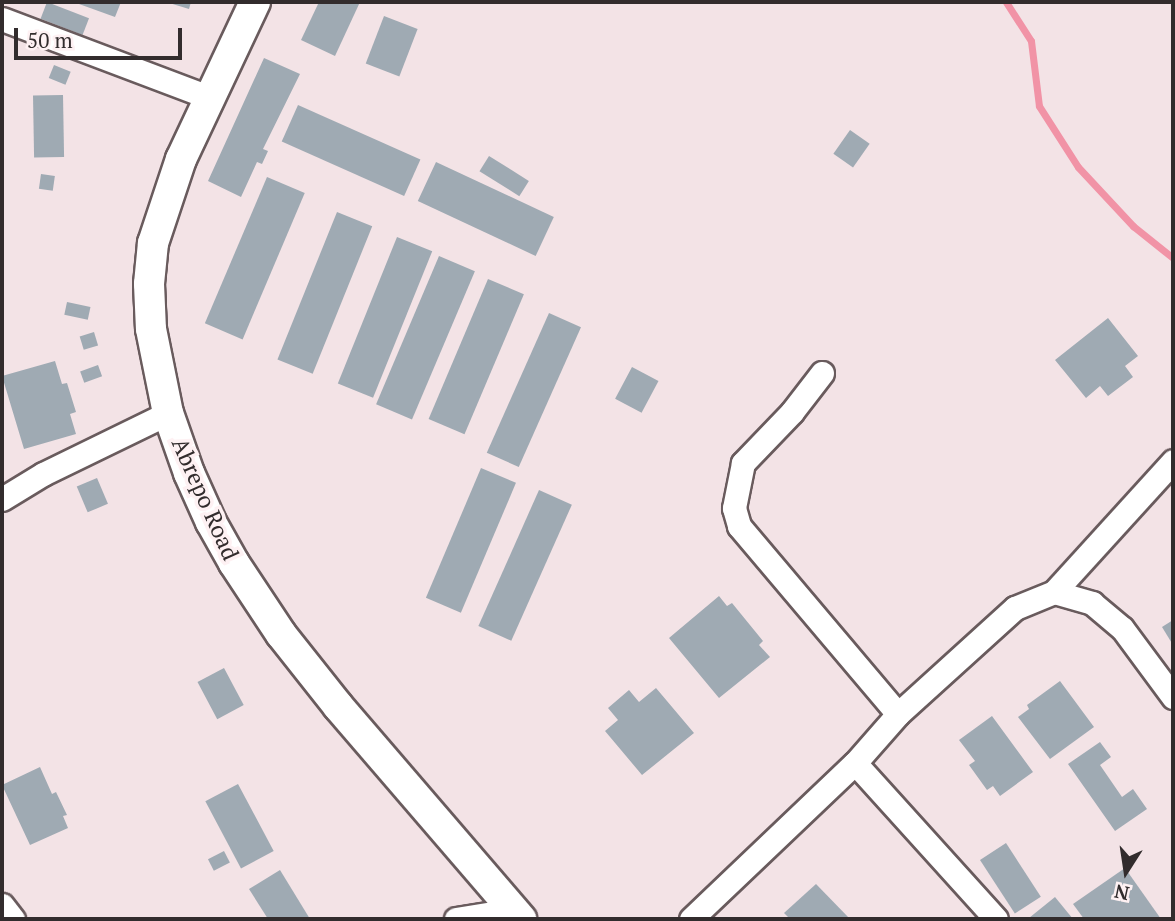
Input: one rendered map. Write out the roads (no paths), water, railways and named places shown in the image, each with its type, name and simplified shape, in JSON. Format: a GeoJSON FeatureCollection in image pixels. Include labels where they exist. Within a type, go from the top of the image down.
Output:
{"type":"FeatureCollection","features":[{"type":"Feature","properties":{"kind":"main road","name":"Abrepo Road"},"geometry":{"type":"LineString","coordinates":[[255,2],[181,159],[153,243],[149,284],[150,329],[168,413],[189,473],[211,522],[233,563],[281,634],[338,706],[516,915]]}},
{"type":"Feature","properties":{"kind":"street"},"geometry":{"type":"LineString","coordinates":[[2,19],[208,97]]}},
{"type":"Feature","properties":{"kind":"street"},"geometry":{"type":"LineString","coordinates":[[822,373],[743,463],[734,508],[739,526],[898,714]]}},
{"type":"Feature","properties":{"kind":"street"},"geometry":{"type":"LineString","coordinates":[[2,499],[43,474],[168,413]]}},
{"type":"Feature","properties":{"kind":"street"},"geometry":{"type":"LineString","coordinates":[[691,919],[855,763],[898,714],[1015,608],[1054,592],[1173,461]]}},
{"type":"Feature","properties":{"kind":"street"},"geometry":{"type":"LineString","coordinates":[[1054,592],[1092,603],[1122,628],[1173,697]]}},
{"type":"Feature","properties":{"kind":"street"},"geometry":{"type":"LineString","coordinates":[[855,763],[996,919]]}},
{"type":"Feature","properties":{"kind":"street"},"geometry":{"type":"LineString","coordinates":[[2,905],[13,919]]}},
{"type":"Feature","properties":{"kind":"street"},"geometry":{"type":"LineString","coordinates":[[456,919],[516,915]]}},
{"type":"Feature","properties":{"kind":"waterway"},"geometry":{"type":"LineString","coordinates":[[1006,2],[1031,41],[1039,106],[1078,167],[1133,226],[1173,258]]}}]}
